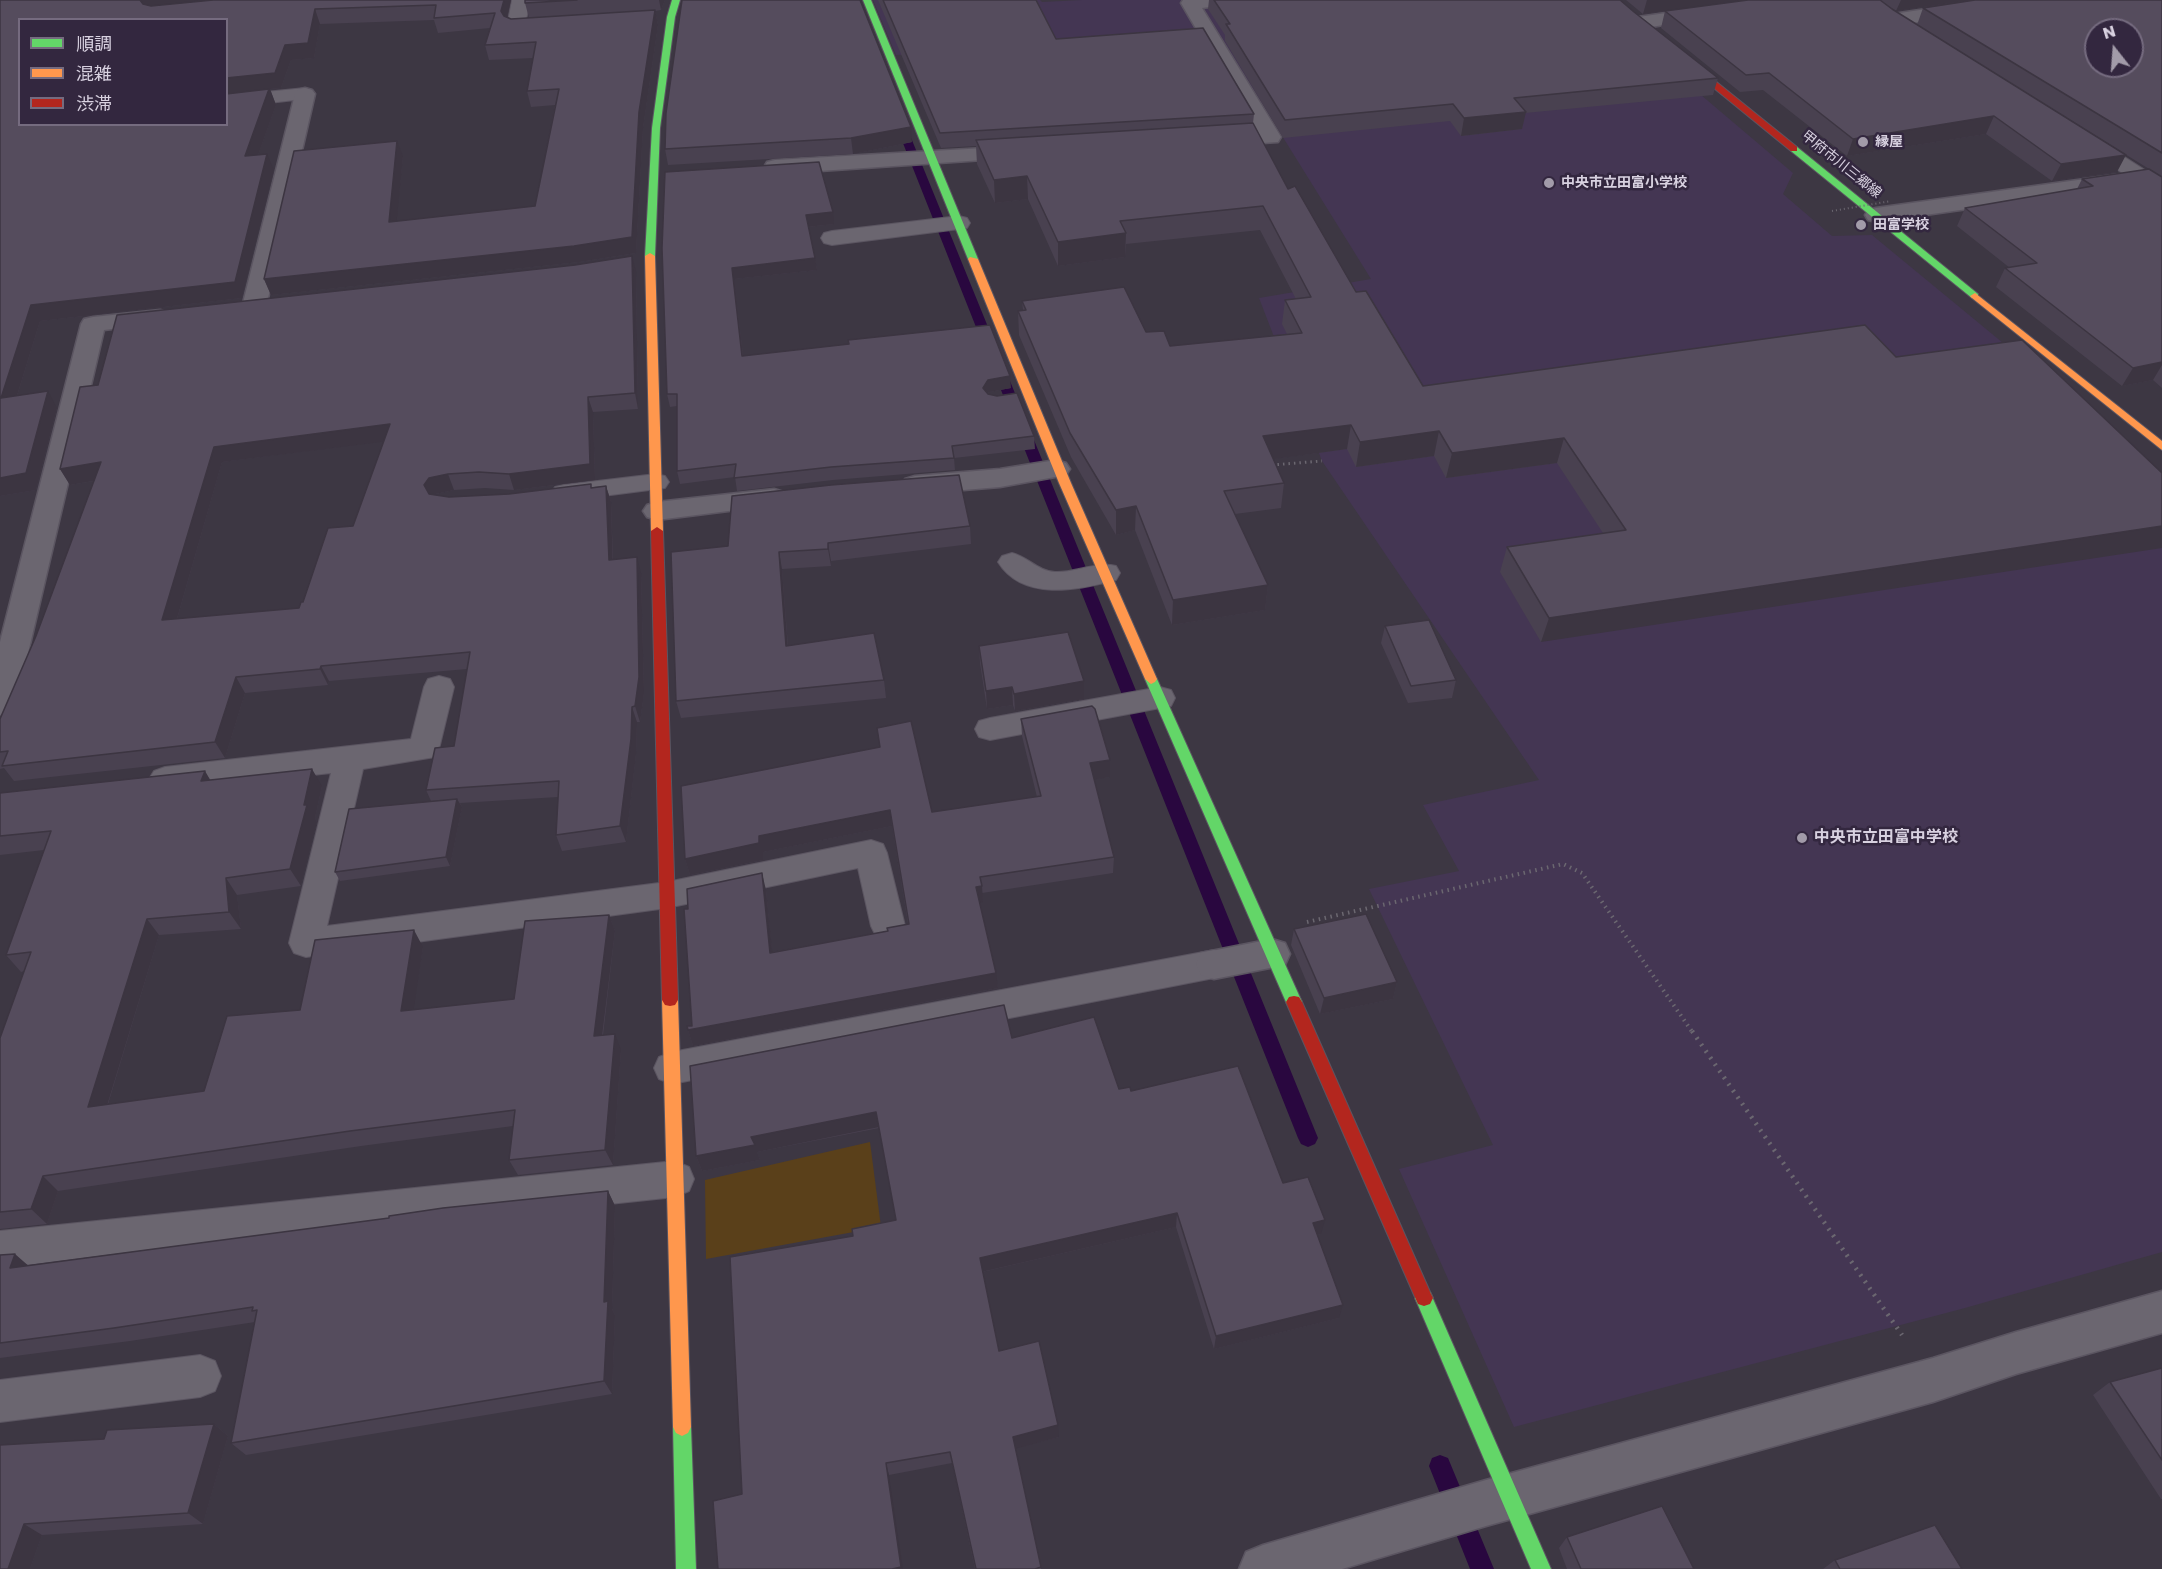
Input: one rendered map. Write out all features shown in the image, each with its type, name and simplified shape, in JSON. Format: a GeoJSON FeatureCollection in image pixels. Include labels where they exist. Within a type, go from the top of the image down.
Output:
{"type":"FeatureCollection","features":[{"type":"Feature","properties":{"kind":"street"},"geometry":{"type":"LineString","coordinates":[[867,0],[1021,396],[1058,468],[1104,574],[1499,1500],[1541,1569]]}},
{"type":"Feature","properties":{"kind":"street"},"geometry":{"type":"LineString","coordinates":[[1200,141],[1269,137],[1190,3],[1225,0]]}},
{"type":"Feature","properties":{"kind":"street","name":"甲府市川三郷線"},"geometry":{"type":"LineString","coordinates":[[1610,0],[1884,208],[2162,447]]}},
{"type":"Feature","properties":{"kind":"street"},"geometry":{"type":"LineString","coordinates":[[1893,20],[2022,0]]}},
{"type":"Feature","properties":{"kind":"street"},"geometry":{"type":"LineString","coordinates":[[673,8],[656,128],[654,174],[640,261],[656,482],[686,1569]]}},
{"type":"Feature","properties":{"kind":"street"},"geometry":{"type":"LineString","coordinates":[[1638,23],[1721,12]]}},
{"type":"Feature","properties":{"kind":"street"},"geometry":{"type":"LineString","coordinates":[[254,307],[305,94]]}},
{"type":"Feature","properties":{"kind":"street"},"geometry":{"type":"LineString","coordinates":[[758,168],[1036,151]]}},
{"type":"Feature","properties":{"kind":"street"},"geometry":{"type":"LineString","coordinates":[[654,174],[677,173]]}},
{"type":"Feature","properties":{"kind":"street"},"geometry":{"type":"LineString","coordinates":[[1884,208],[2153,184]]}},
{"type":"Feature","properties":{"kind":"street"},"geometry":{"type":"LineString","coordinates":[[0,704],[93,324],[185,314]]}},
{"type":"Feature","properties":{"kind":"street"},"geometry":{"type":"LineString","coordinates":[[889,487],[1017,476],[1058,468]]}},
{"type":"Feature","properties":{"kind":"street"},"geometry":{"type":"LineString","coordinates":[[657,511],[798,495]]}},
{"type":"Feature","properties":{"kind":"street"},"geometry":{"type":"LineString","coordinates":[[1214,964],[1263,948]]}},
{"type":"Feature","properties":{"kind":"street"},"geometry":{"type":"LineString","coordinates":[[1263,1569],[1499,1500],[1933,1380],[2016,1353],[2162,1312]]}},
{"type":"Feature","properties":{"kind":"lane"},"geometry":{"type":"LineString","coordinates":[[521,0],[516,26],[564,23]]}},
{"type":"Feature","properties":{"kind":"lane"},"geometry":{"type":"LineString","coordinates":[[1875,7],[1913,33]]}},
{"type":"Feature","properties":{"kind":"lane"},"geometry":{"type":"LineString","coordinates":[[647,18],[673,8]]}},
{"type":"Feature","properties":{"kind":"lane"},"geometry":{"type":"LineString","coordinates":[[228,102],[305,94]]}},
{"type":"Feature","properties":{"kind":"lane"},"geometry":{"type":"LineString","coordinates":[[2074,134],[2153,184]]}},
{"type":"Feature","properties":{"kind":"lane"},"geometry":{"type":"LineString","coordinates":[[832,238],[956,224]]}},
{"type":"Feature","properties":{"kind":"lane"},"geometry":{"type":"LineString","coordinates":[[537,497],[656,482]]}},
{"type":"Feature","properties":{"kind":"lane"},"geometry":{"type":"LineString","coordinates":[[1012,562],[1020,570],[1043,582],[1065,581],[1104,574]]}},
{"type":"Feature","properties":{"kind":"lane"},"geometry":{"type":"LineString","coordinates":[[140,782],[424,749],[440,687]]}},
{"type":"Feature","properties":{"kind":"lane"},"geometry":{"type":"LineString","coordinates":[[990,729],[1156,698]]}},
{"type":"Feature","properties":{"kind":"lane"},"geometry":{"type":"LineString","coordinates":[[350,759],[306,943],[667,895],[871,854],[888,926]]}},
{"type":"Feature","properties":{"kind":"lane"},"geometry":{"type":"LineString","coordinates":[[672,1068],[1214,964]]}},
{"type":"Feature","properties":{"kind":"lane"},"geometry":{"type":"LineString","coordinates":[[0,1250],[675,1179]]}},
{"type":"Feature","properties":{"kind":"lane"},"geometry":{"type":"LineString","coordinates":[[0,1401],[200,1376]]}},
{"type":"Feature","properties":{"kind":"path"},"geometry":{"type":"LineString","coordinates":[[1832,211],[1884,208]]}},
{"type":"Feature","properties":{"kind":"path"},"geometry":{"type":"LineString","coordinates":[[1263,466],[1322,461]]}},
{"type":"Feature","properties":{"kind":"path"},"geometry":{"type":"LineString","coordinates":[[1263,948],[1563,864],[1582,873],[1933,1380]]}},
{"type":"Feature","properties":{"kind":"shaded area","name":"中央市立田富中学校"},"geometry":{"type":"Polygon","coordinates":[[[873,0],[1040,0],[1042,2],[1082,0],[1589,0],[1793,173],[1783,194],[1832,236],[1872,235],[2162,474],[2162,1252],[1965,1308],[1514,1427],[1399,1169],[1493,1145],[1369,889],[1459,871],[1423,805],[1539,780],[1322,461],[1259,298],[1371,279],[1220,36],[1052,48],[896,55],[873,0]]]}},
{"type":"Feature","properties":{"kind":"shaded area"},"geometry":{"type":"Polygon","coordinates":[[[870,1142],[881,1227],[706,1259],[705,1180],[870,1142]]]}},
{"type":"Feature","properties":{"kind":"building"},"geometry":{"type":"Polygon","coordinates":[[[0,0],[140,0],[143,4],[151,6],[213,0],[504,0],[501,11],[504,16],[511,19],[655,10],[639,112],[632,237],[574,246],[264,279],[294,151],[397,141],[389,222],[535,206],[559,89],[527,91],[536,42],[485,45],[495,13],[434,18],[436,5],[315,9],[308,43],[285,45],[275,73],[228,78],[228,18],[18,18],[18,126],[228,126],[228,94],[269,89],[245,156],[267,154],[235,282],[31,305],[1,398],[48,391],[26,473],[0,478],[0,0]]]}},
{"type":"Feature","properties":{"kind":"building"},"geometry":{"type":"Polygon","coordinates":[[[525,0],[577,0],[525,3],[525,0]]]}},
{"type":"Feature","properties":{"kind":"building"},"geometry":{"type":"Polygon","coordinates":[[[682,0],[860,0],[911,127],[851,138],[665,149],[666,113],[682,0]]]}},
{"type":"Feature","properties":{"kind":"building"},"geometry":{"type":"Polygon","coordinates":[[[883,0],[1036,0],[1056,39],[1203,28],[1254,114],[940,133],[883,0]]]}},
{"type":"Feature","properties":{"kind":"building"},"geometry":{"type":"Polygon","coordinates":[[[1214,0],[1620,0],[1718,78],[1514,98],[1526,112],[1464,118],[1453,104],[1285,120],[1226,24],[1230,24],[1214,0]]]}},
{"type":"Feature","properties":{"kind":"building"},"geometry":{"type":"Polygon","coordinates":[[[1748,0],[1880,0],[2126,155],[2061,164],[1994,116],[1853,139],[1769,73],[1746,75],[1665,11],[1748,0]]]}},
{"type":"Feature","properties":{"kind":"building"},"geometry":{"type":"Polygon","coordinates":[[[1975,0],[2162,0],[2162,153],[1923,8],[1975,0]]]}},
{"type":"Feature","properties":{"kind":"building"},"geometry":{"type":"Polygon","coordinates":[[[1253,123],[1288,189],[1295,186],[1356,292],[1366,291],[1423,386],[1865,325],[1896,357],[2022,340],[2162,473],[2162,526],[1549,618],[1507,547],[1626,530],[1564,438],[1452,453],[1439,431],[1360,442],[1351,425],[1263,436],[1284,483],[1224,491],[1268,585],[1173,600],[1136,506],[1116,510],[1070,433],[1018,311],[1026,310],[1022,301],[1124,287],[1146,332],[1164,331],[1170,346],[1302,333],[1285,300],[1311,297],[1263,206],[1120,221],[1126,233],[1058,242],[1027,176],[994,180],[976,140],[1253,123]]]}},
{"type":"Feature","properties":{"kind":"building"},"geometry":{"type":"Polygon","coordinates":[[[819,162],[833,212],[806,215],[815,258],[732,268],[742,356],[849,344],[848,340],[990,325],[1010,376],[988,380],[983,388],[988,394],[997,396],[1017,393],[1034,436],[952,446],[954,458],[831,467],[734,478],[736,464],[677,471],[677,394],[667,394],[662,248],[665,172],[819,162]]]}},
{"type":"Feature","properties":{"kind":"building"},"geometry":{"type":"Polygon","coordinates":[[[2149,169],[2162,177],[2162,362],[2133,368],[2005,268],[2037,263],[1965,208],[2093,186],[2082,179],[2149,169]]]}},
{"type":"Feature","properties":{"kind":"building"},"geometry":{"type":"Polygon","coordinates":[[[632,256],[635,393],[588,397],[590,464],[509,474],[479,472],[448,474],[429,478],[424,485],[429,494],[449,497],[509,494],[591,484],[591,488],[606,486],[609,560],[637,557],[639,677],[635,706],[632,707],[631,739],[620,826],[556,835],[559,781],[426,790],[435,748],[454,746],[470,652],[321,666],[320,669],[236,677],[215,742],[2,766],[8,751],[0,752],[0,719],[36,636],[101,462],[60,469],[80,387],[98,385],[117,315],[575,265],[632,256]],[[390,424],[214,447],[162,620],[299,608],[328,528],[353,526],[390,424]]]}},
{"type":"Feature","properties":{"kind":"building"},"geometry":{"type":"Polygon","coordinates":[[[959,475],[970,526],[828,543],[828,549],[779,552],[786,646],[874,633],[884,680],[676,701],[671,552],[728,546],[732,496],[831,485],[959,475]]]}},
{"type":"Feature","properties":{"kind":"building"},"geometry":{"type":"Polygon","coordinates":[[[1429,620],[1456,680],[1411,686],[1385,626],[1429,620]]]}},
{"type":"Feature","properties":{"kind":"building"},"geometry":{"type":"Polygon","coordinates":[[[1068,632],[1084,681],[1014,694],[1012,687],[986,691],[979,646],[1068,632]]]}},
{"type":"Feature","properties":{"kind":"building"},"geometry":{"type":"Polygon","coordinates":[[[1092,706],[1095,709],[1110,760],[1090,763],[1114,857],[980,877],[982,886],[976,887],[996,973],[688,1030],[687,1026],[692,1026],[684,909],[688,909],[687,889],[762,873],[770,953],[888,931],[887,928],[909,924],[890,810],[759,836],[759,843],[685,859],[681,786],[880,747],[877,728],[911,721],[932,812],[1041,796],[1021,719],[1092,706]]]}},
{"type":"Feature","properties":{"kind":"building"},"geometry":{"type":"Polygon","coordinates":[[[312,769],[304,805],[307,805],[290,869],[226,878],[229,912],[147,919],[88,1107],[204,1091],[227,1016],[300,1010],[315,940],[414,930],[401,1011],[514,999],[525,921],[609,915],[594,1036],[615,1034],[605,1150],[509,1160],[515,1110],[350,1131],[43,1176],[31,1209],[0,1212],[0,1038],[31,952],[6,955],[51,831],[0,836],[0,793],[205,771],[201,781],[312,769]]]}},
{"type":"Feature","properties":{"kind":"building"},"geometry":{"type":"Polygon","coordinates":[[[457,799],[446,857],[335,872],[349,809],[457,799]]]}},
{"type":"Feature","properties":{"kind":"building"},"geometry":{"type":"Polygon","coordinates":[[[1366,914],[1397,982],[1324,998],[1294,929],[1366,914]]]}},
{"type":"Feature","properties":{"kind":"building"},"geometry":{"type":"Polygon","coordinates":[[[1004,1005],[1012,1038],[1094,1017],[1119,1089],[1130,1087],[1131,1091],[1238,1066],[1283,1183],[1308,1177],[1325,1220],[1313,1223],[1343,1305],[1216,1336],[1177,1213],[980,1258],[999,1351],[1039,1341],[1058,1425],[1013,1437],[1041,1567],[1035,1569],[976,1569],[950,1452],[886,1463],[901,1567],[892,1569],[718,1569],[713,1501],[742,1494],[730,1257],[853,1236],[852,1229],[896,1220],[876,1112],[751,1137],[755,1145],[696,1156],[690,1066],[1004,1005]]]}},
{"type":"Feature","properties":{"kind":"building"},"geometry":{"type":"Polygon","coordinates":[[[608,1191],[604,1302],[608,1301],[604,1381],[231,1443],[257,1310],[252,1311],[253,1307],[0,1343],[0,1255],[15,1254],[10,1268],[389,1218],[389,1216],[443,1208],[608,1191]]]}},
{"type":"Feature","properties":{"kind":"building"},"geometry":{"type":"Polygon","coordinates":[[[2162,1368],[2162,1460],[2110,1382],[2162,1368]]]}},
{"type":"Feature","properties":{"kind":"building"},"geometry":{"type":"Polygon","coordinates":[[[214,1424],[188,1513],[24,1524],[8,1569],[0,1569],[0,1445],[104,1439],[107,1430],[214,1424]]]}},
{"type":"Feature","properties":{"kind":"building"},"geometry":{"type":"Polygon","coordinates":[[[1662,1506],[1694,1569],[1581,1569],[1567,1537],[1662,1506]]]}},
{"type":"Feature","properties":{"kind":"building"},"geometry":{"type":"Polygon","coordinates":[[[1935,1525],[1962,1569],[1840,1569],[1835,1560],[1935,1525]]]}},
{"type":"Feature","properties":{"kind":"waterway"},"geometry":{"type":"LineString","coordinates":[[900,123],[1308,1138]]}},
{"type":"Feature","properties":{"kind":"waterway"},"geometry":{"type":"LineString","coordinates":[[1440,1466],[1482,1569]]}},
{"type":"Feature","properties":{"kind":"traffic: fast"},"geometry":{"type":"LineString","coordinates":[[650,256],[656,128],[671,17],[676,0]]}},
{"type":"Feature","properties":{"kind":"traffic: fast"},"geometry":{"type":"LineString","coordinates":[[867,0],[973,259]]}},
{"type":"Feature","properties":{"kind":"traffic: fast"},"geometry":{"type":"LineString","coordinates":[[1794,149],[1975,296]]}},
{"type":"Feature","properties":{"kind":"traffic: fast"},"geometry":{"type":"LineString","coordinates":[[1151,679],[1294,1002]]}},
{"type":"Feature","properties":{"kind":"traffic: fast"},"geometry":{"type":"LineString","coordinates":[[1424,1298],[1541,1569]]}},
{"type":"Feature","properties":{"kind":"traffic: fast"},"geometry":{"type":"LineString","coordinates":[[682,1427],[686,1569]]}},
{"type":"Feature","properties":{"kind":"traffic: slow"},"geometry":{"type":"LineString","coordinates":[[650,256],[657,531]]}},
{"type":"Feature","properties":{"kind":"traffic: slow"},"geometry":{"type":"LineString","coordinates":[[973,259],[1065,483],[1151,679]]}},
{"type":"Feature","properties":{"kind":"traffic: slow"},"geometry":{"type":"LineString","coordinates":[[1975,296],[2162,447]]}},
{"type":"Feature","properties":{"kind":"traffic: slow"},"geometry":{"type":"LineString","coordinates":[[670,1000],[682,1427]]}},
{"type":"Feature","properties":{"kind":"traffic: jam"},"geometry":{"type":"LineString","coordinates":[[1610,0],[1794,149]]}},
{"type":"Feature","properties":{"kind":"traffic: jam"},"geometry":{"type":"LineString","coordinates":[[657,531],[670,1000]]}},
{"type":"Feature","properties":{"kind":"traffic: jam"},"geometry":{"type":"LineString","coordinates":[[1294,1002],[1424,1298]]}},
{"type":"Feature","properties":{"kind":"place","name":"縁屋"},"geometry":{"type":"Point","coordinates":[1863,142]}},
{"type":"Feature","properties":{"kind":"place","name":"中央市立田富小学校"},"geometry":{"type":"Point","coordinates":[1549,183]}},
{"type":"Feature","properties":{"kind":"place","name":"田富学校"},"geometry":{"type":"Point","coordinates":[1861,225]}},
{"type":"Feature","properties":{"kind":"place","name":"中央市立田富中学校"},"geometry":{"type":"Point","coordinates":[1802,838]}}]}
